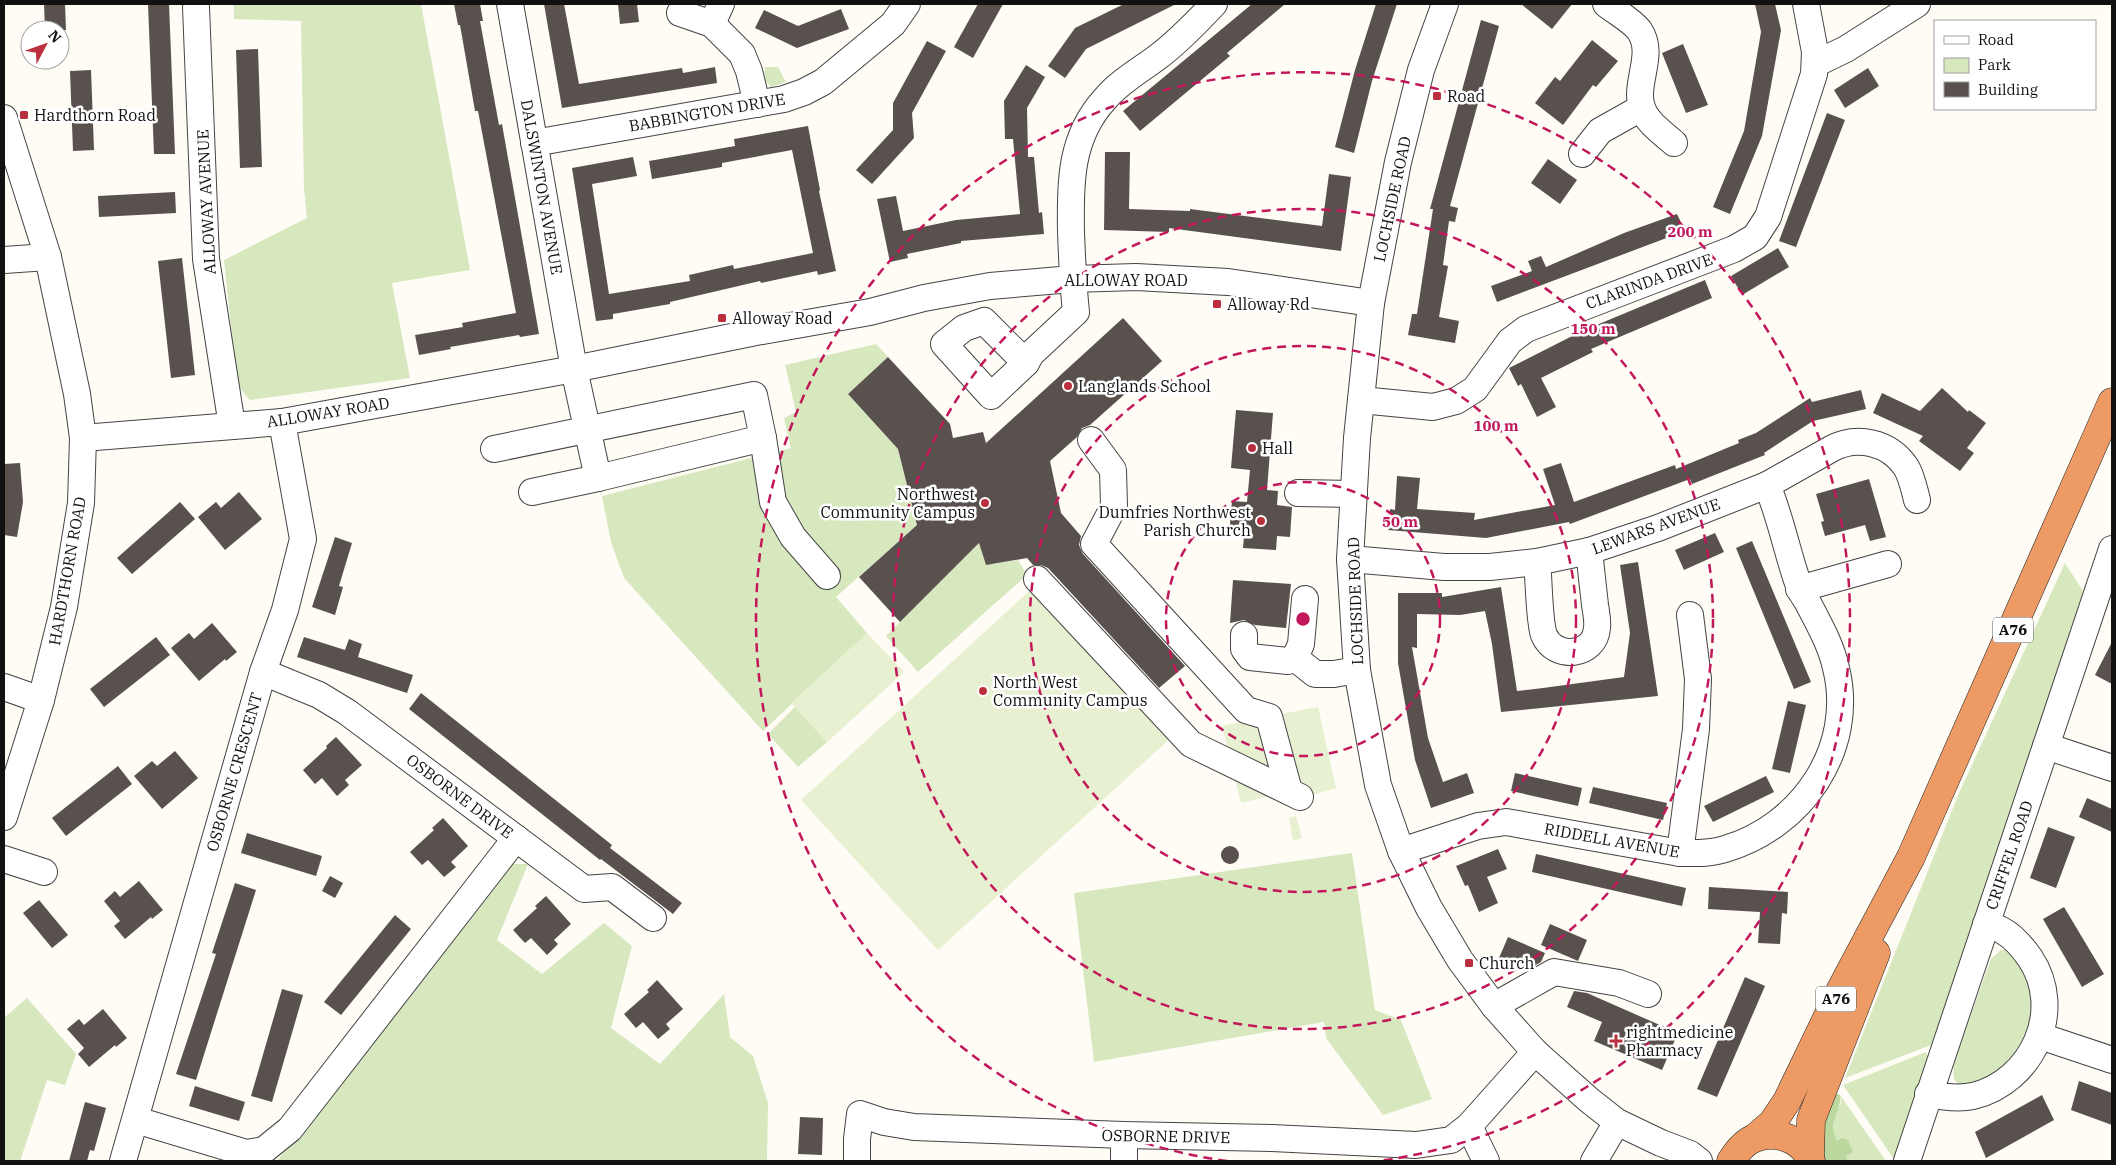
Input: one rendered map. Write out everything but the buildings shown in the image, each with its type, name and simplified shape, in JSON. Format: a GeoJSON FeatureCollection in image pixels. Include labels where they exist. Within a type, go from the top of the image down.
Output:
{"type":"FeatureCollection","features":[{"type":"Feature","properties":{"kind":"highway","name":"A76"},"geometry":{"type":"LineString","coordinates":[[1810,1159],[1811,1120],[1860,999],[1911,857],[2112,402]]}},
{"type":"Feature","properties":{"kind":"highway","name":"A76"},"geometry":{"type":"LineString","coordinates":[[1742,1149],[1773,1122],[1787,1101],[1841,989],[1911,857]]}},
{"type":"Feature","properties":{"kind":"highway","name":"A76"},"geometry":{"type":"LineString","coordinates":[[1742,1149],[1767,1135],[1788,1138],[1800,1146],[1810,1159]]}},
{"type":"Feature","properties":{"kind":"street","name":"DALSWINTON AVENUE"},"geometry":{"type":"LineString","coordinates":[[510,4],[574,369],[598,478]]}},
{"type":"Feature","properties":{"kind":"street","name":"BABBINGTON DRIVE"},"geometry":{"type":"LineString","coordinates":[[534,143],[784,99],[804,92],[822,82],[893,24],[907,4]]}},
{"type":"Feature","properties":{"kind":"street"},"geometry":{"type":"LineString","coordinates":[[1026,363],[1031,354],[1076,312],[1072,279],[1071,182],[1075,154],[1085,127],[1095,110],[1116,87],[1160,55],[1214,4]]}},
{"type":"Feature","properties":{"kind":"street","name":"LOCHSIDE ROAD"},"geometry":{"type":"LineString","coordinates":[[1445,4],[1421,70],[1400,153],[1371,303],[1361,400],[1350,558],[1357,670],[1378,785],[1401,851],[1428,908],[1444,936],[1494,1006],[1535,1052],[1581,1094],[1618,1122],[1661,1143],[1694,1158],[1742,1149]]}},
{"type":"Feature","properties":{"kind":"street"},"geometry":{"type":"LineString","coordinates":[[1606,4],[1638,29],[1643,38],[1646,51],[1639,98],[1641,108],[1646,118],[1674,142]]}},
{"type":"Feature","properties":{"kind":"street","name":"CLARINDA DRIVE"},"geometry":{"type":"LineString","coordinates":[[1361,400],[1433,407],[1456,401],[1474,388],[1510,341],[1526,328],[1749,242],[1760,231],[1768,217],[1791,148],[1815,64],[1814,46],[1806,4]]}},
{"type":"Feature","properties":{"kind":"street"},"geometry":{"type":"LineString","coordinates":[[1815,64],[1846,48],[1917,4]]}},
{"type":"Feature","properties":{"kind":"street","name":"ALLOWAY AVENUE"},"geometry":{"type":"LineString","coordinates":[[196,7],[206,259],[232,426]]}},
{"type":"Feature","properties":{"kind":"street"},"geometry":{"type":"LineString","coordinates":[[680,13],[716,14],[742,54],[749,71],[757,104]]}},
{"type":"Feature","properties":{"kind":"street"},"geometry":{"type":"LineString","coordinates":[[1582,154],[1600,131],[1641,108]]}},
{"type":"Feature","properties":{"kind":"street","name":"HARDTHORN ROAD"},"geometry":{"type":"LineString","coordinates":[[4,118],[48,257],[77,394],[83,438],[79,513],[64,607],[41,700],[4,817]]}},
{"type":"Feature","properties":{"kind":"street"},"geometry":{"type":"LineString","coordinates":[[4,260],[48,257]]}},
{"type":"Feature","properties":{"kind":"street","name":"ALLOWAY ROAD"},"geometry":{"type":"LineString","coordinates":[[83,438],[282,422],[574,369],[756,332],[870,312],[924,298],[990,286],[1072,279],[1136,277],[1228,282],[1371,303]]}},
{"type":"Feature","properties":{"kind":"street"},"geometry":{"type":"LineString","coordinates":[[494,449],[754,395],[774,502],[793,537],[827,576]]}},
{"type":"Feature","properties":{"kind":"street","name":"OSBORNE CRESCENT"},"geometry":{"type":"LineString","coordinates":[[123,1161],[263,672],[285,610],[303,539],[282,422]]}},
{"type":"Feature","properties":{"kind":"street"},"geometry":{"type":"LineString","coordinates":[[532,492],[763,438]]}},
{"type":"Feature","properties":{"kind":"street"},"geometry":{"type":"LineString","coordinates":[[1037,579],[1191,744],[1296,795],[1269,717],[1246,710],[1094,544],[1114,506],[1114,491],[1113,470],[1091,440]]}},
{"type":"Feature","properties":{"kind":"street","name":"LEWARS AVENUE"},"geometry":{"type":"LineString","coordinates":[[1350,558],[1444,567],[1490,567],[1537,562],[1589,551],[1658,528],[1768,485],[1841,444],[1862,441],[1883,447],[1900,459],[1911,477],[1917,500]]}},
{"type":"Feature","properties":{"kind":"street","name":"RIDDELL AVENUE"},"geometry":{"type":"LineString","coordinates":[[1401,851],[1478,826],[1506,822],[1680,853],[1723,850],[1754,839],[1785,818],[1810,792],[1828,760],[1838,726],[1840,707],[1837,670],[1824,634],[1800,589],[1786,546],[1779,512],[1768,485]]}},
{"type":"Feature","properties":{"kind":"street"},"geometry":{"type":"LineString","coordinates":[[1298,493],[1354,494]]}},
{"type":"Feature","properties":{"kind":"street","name":"CRIFFEL ROAD"},"geometry":{"type":"LineString","coordinates":[[1907,1161],[2112,550]]}},
{"type":"Feature","properties":{"kind":"street"},"geometry":{"type":"LineString","coordinates":[[1537,562],[1543,633],[1551,646],[1557,650],[1571,653],[1586,647],[1596,634],[1598,626],[1589,551]]}},
{"type":"Feature","properties":{"kind":"street"},"geometry":{"type":"LineString","coordinates":[[1800,589],[1888,564]]}},
{"type":"Feature","properties":{"kind":"street"},"geometry":{"type":"LineString","coordinates":[[1296,658],[1302,644],[1306,599]]}},
{"type":"Feature","properties":{"kind":"street"},"geometry":{"type":"LineString","coordinates":[[1680,853],[1696,721],[1698,679],[1690,615]]}},
{"type":"Feature","properties":{"kind":"street"},"geometry":{"type":"LineString","coordinates":[[1244,635],[1244,649],[1250,658],[1288,660],[1296,658]]}},
{"type":"Feature","properties":{"kind":"street"},"geometry":{"type":"LineString","coordinates":[[1296,658],[1316,674],[1334,674],[1357,670]]}},
{"type":"Feature","properties":{"kind":"street","name":"OSBORNE DRIVE"},"geometry":{"type":"LineString","coordinates":[[263,672],[319,695],[348,712],[584,889],[612,887],[653,918]]}},
{"type":"Feature","properties":{"kind":"street"},"geometry":{"type":"LineString","coordinates":[[4,687],[41,700]]}},
{"type":"Feature","properties":{"kind":"street"},"geometry":{"type":"LineString","coordinates":[[2046,746],[2112,768]]}},
{"type":"Feature","properties":{"kind":"street"},"geometry":{"type":"LineString","coordinates":[[136,1120],[246,1153],[264,1150],[290,1129],[516,838]]}},
{"type":"Feature","properties":{"kind":"street"},"geometry":{"type":"LineString","coordinates":[[4,859],[44,872]]}},
{"type":"Feature","properties":{"kind":"street"},"geometry":{"type":"LineString","coordinates":[[1928,1094],[1948,1098],[1972,1096],[1994,1088],[2014,1075],[2030,1057],[2040,1036],[2045,1012],[2044,997],[2035,966],[2022,946],[2003,931],[1986,924]]}},
{"type":"Feature","properties":{"kind":"street"},"geometry":{"type":"LineString","coordinates":[[1494,1006],[1554,972],[1619,983],[1648,994]]}},
{"type":"Feature","properties":{"kind":"street"},"geometry":{"type":"LineString","coordinates":[[2040,1036],[2112,1060]]}},
{"type":"Feature","properties":{"kind":"street","name":"OSBORNE DRIVE"},"geometry":{"type":"LineString","coordinates":[[857,1161],[856,1139],[860,1114],[884,1122],[914,1127],[1124,1136],[1272,1138],[1416,1145],[1451,1140],[1469,1126],[1535,1052]]}},
{"type":"Feature","properties":{"kind":"street"},"geometry":{"type":"LineString","coordinates":[[1594,1161],[1618,1122]]}},
{"type":"Feature","properties":{"kind":"street"},"geometry":{"type":"LineString","coordinates":[[1469,1126],[1486,1161]]}},
{"type":"Feature","properties":{"kind":"street"},"geometry":{"type":"LineString","coordinates":[[1124,1136],[1124,1161]]}},
{"type":"Feature","properties":{"kind":"green space"},"geometry":{"type":"Polygon","coordinates":[[[234,4],[421,4],[470,270],[392,283],[410,378],[250,400],[237,385],[224,260],[307,218],[304,189],[301,21],[234,19],[234,4]]]}},
{"type":"Feature","properties":{"kind":"green space"},"geometry":{"type":"Polygon","coordinates":[[[765,67],[778,67],[786,82],[771,87],[764,79],[765,67]]]}},
{"type":"Feature","properties":{"kind":"green space"},"geometry":{"type":"Polygon","coordinates":[[[876,344],[888,357],[848,394],[898,449],[917,525],[836,597],[867,633],[763,731],[624,578],[611,542],[602,496],[791,448],[784,418],[796,412],[785,365],[876,344]]]}},
{"type":"Feature","properties":{"kind":"green space"},"geometry":{"type":"Polygon","coordinates":[[[979,543],[986,565],[1018,560],[1027,575],[918,672],[886,636],[979,543]]]}},
{"type":"Feature","properties":{"kind":"green space"},"geometry":{"type":"Polygon","coordinates":[[[2065,563],[2088,599],[1939,1042],[1845,1078],[1959,793],[2065,563]]]}},
{"type":"Feature","properties":{"kind":"green space"},"geometry":{"type":"Polygon","coordinates":[[[1037,584],[1174,735],[938,950],[801,800],[1037,584]]]}},
{"type":"Feature","properties":{"kind":"green space"},"geometry":{"type":"Polygon","coordinates":[[[867,633],[904,672],[827,742],[791,703],[867,633]]]}},
{"type":"Feature","properties":{"kind":"green space"},"geometry":{"type":"Polygon","coordinates":[[[795,707],[827,742],[798,767],[768,734],[795,707]]]}},
{"type":"Feature","properties":{"kind":"green space"},"geometry":{"type":"Polygon","coordinates":[[[1318,707],[1336,788],[1295,800],[1276,715],[1318,707]]]}},
{"type":"Feature","properties":{"kind":"green space"},"geometry":{"type":"Polygon","coordinates":[[[1263,717],[1281,793],[1241,803],[1222,726],[1263,717]]]}},
{"type":"Feature","properties":{"kind":"green space"},"geometry":{"type":"Polygon","coordinates":[[[1296,816],[1302,838],[1293,841],[1289,818],[1296,816]]]}},
{"type":"Feature","properties":{"kind":"green space"},"geometry":{"type":"Polygon","coordinates":[[[1352,853],[1375,1010],[1401,1020],[1432,1099],[1383,1115],[1326,1038],[1324,1022],[1094,1062],[1074,893],[1352,853]]]}},
{"type":"Feature","properties":{"kind":"green space"},"geometry":{"type":"Polygon","coordinates":[[[510,864],[528,864],[497,940],[542,974],[604,923],[632,946],[611,1028],[660,1064],[724,994],[730,1037],[753,1056],[768,1103],[767,1161],[277,1161],[510,864]]]}},
{"type":"Feature","properties":{"kind":"green space"},"geometry":{"type":"Polygon","coordinates":[[[2001,950],[2006,950],[2013,955],[2035,994],[2033,1036],[1986,1084],[1958,1084],[1954,1079],[1953,1065],[1991,959],[2001,950]]]}},
{"type":"Feature","properties":{"kind":"green space"},"geometry":{"type":"Polygon","coordinates":[[[27,998],[76,1054],[65,1085],[47,1080],[20,1161],[4,1161],[4,1018],[27,998]]]}},
{"type":"Feature","properties":{"kind":"green space"},"geometry":{"type":"Polygon","coordinates":[[[1926,1052],[1928,1057],[1894,1159],[1843,1085],[1926,1052]]]}},
{"type":"Feature","properties":{"kind":"green space"},"geometry":{"type":"Polygon","coordinates":[[[1830,1091],[1840,1095],[1834,1122],[1834,1134],[1837,1141],[1842,1138],[1848,1140],[1853,1152],[1846,1156],[1848,1161],[1824,1161],[1821,1139],[1830,1091]]]}},
{"type":"Feature","properties":{"kind":"green space"},"geometry":{"type":"Polygon","coordinates":[[[1840,1095],[1886,1161],[1846,1160],[1833,1133],[1835,1113],[1841,1103],[1840,1095]]]}},
{"type":"Feature","properties":{"kind":"place","name":"Road"},"geometry":{"type":"Point","coordinates":[1437,96]}},
{"type":"Feature","properties":{"kind":"place","name":"Hardthorn Road"},"geometry":{"type":"Point","coordinates":[24,115]}},
{"type":"Feature","properties":{"kind":"place","name":"Alloway Rd"},"geometry":{"type":"Point","coordinates":[1217,304]}},
{"type":"Feature","properties":{"kind":"place","name":"Alloway Road"},"geometry":{"type":"Point","coordinates":[722,318]}},
{"type":"Feature","properties":{"kind":"place","name":"Langlands School"},"geometry":{"type":"Point","coordinates":[1068,386]}},
{"type":"Feature","properties":{"kind":"place","name":"Hall"},"geometry":{"type":"Point","coordinates":[1252,448]}},
{"type":"Feature","properties":{"kind":"place","name":"Northwest Community Campus"},"geometry":{"type":"Point","coordinates":[985,503]}},
{"type":"Feature","properties":{"kind":"place","name":"Dumfries Northwest Parish Church"},"geometry":{"type":"Point","coordinates":[1261,521]}},
{"type":"Feature","properties":{"kind":"place","name":"North West Community Campus"},"geometry":{"type":"Point","coordinates":[983,691]}},
{"type":"Feature","properties":{"kind":"place","name":"Church"},"geometry":{"type":"Point","coordinates":[1469,963]}},
{"type":"Feature","properties":{"kind":"place","name":"rightmedicine Pharmacy"},"geometry":{"type":"Point","coordinates":[1616,1041]}}]}
